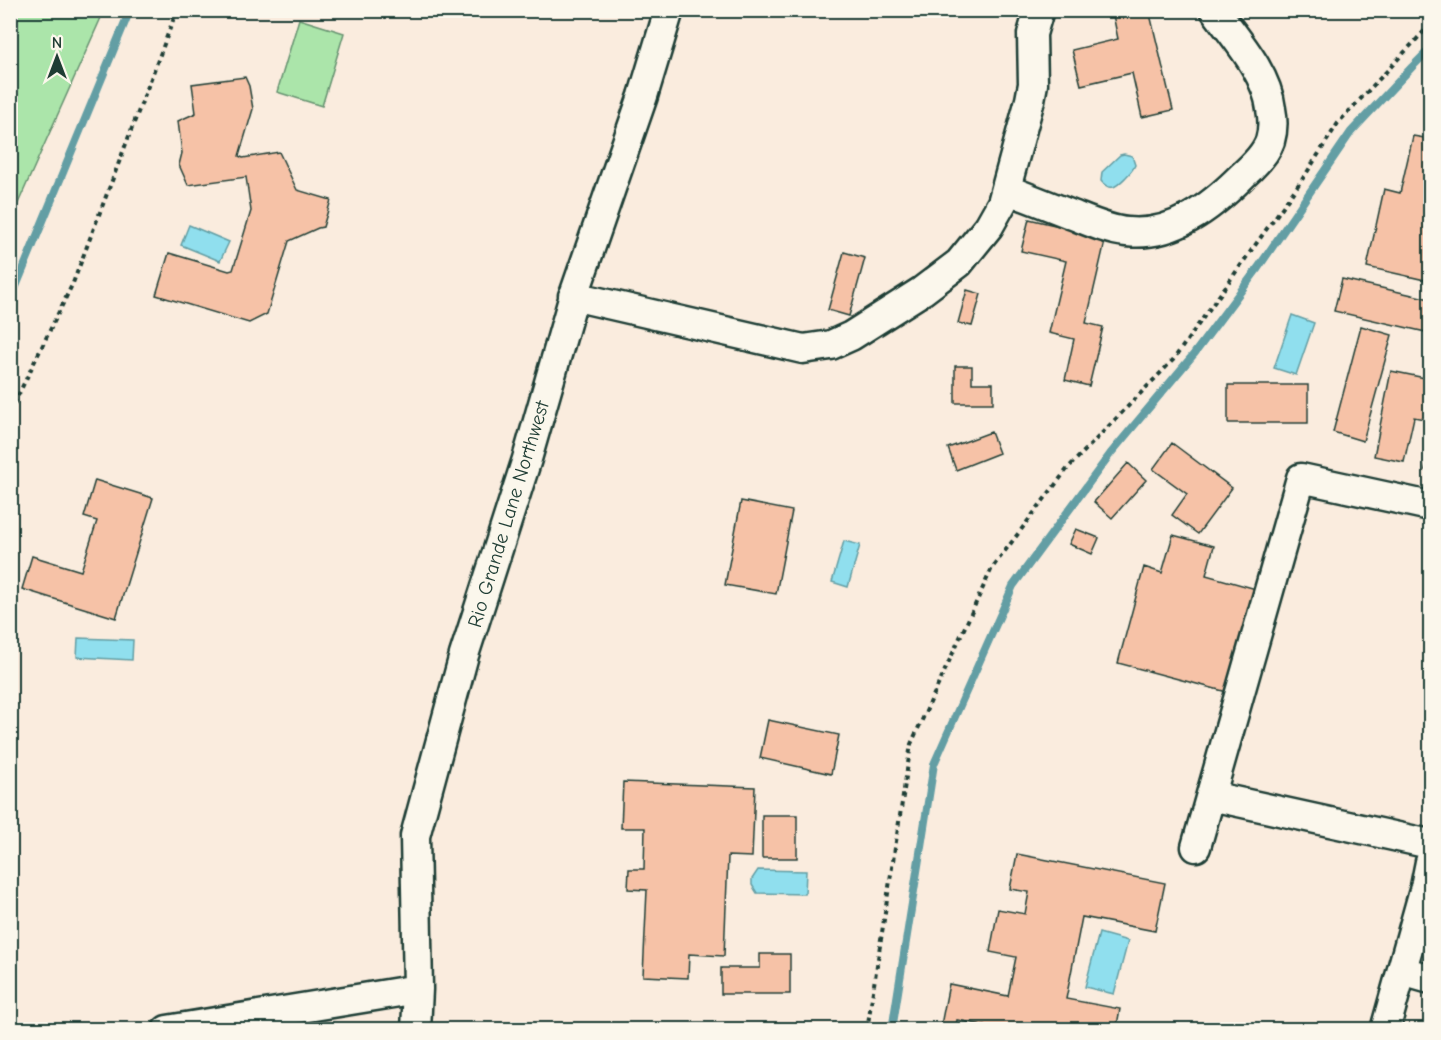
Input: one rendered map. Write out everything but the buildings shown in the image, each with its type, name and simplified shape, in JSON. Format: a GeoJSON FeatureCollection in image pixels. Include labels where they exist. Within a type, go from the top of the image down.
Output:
{"type":"FeatureCollection","features":[{"type":"Feature","properties":{"kind":"street","name":"Rio Grande Lane Northwest"},"geometry":{"type":"LineString","coordinates":[[416,1029],[418,988],[416,836],[464,655],[526,459],[573,297],[669,10]]}},
{"type":"Feature","properties":{"kind":"street"},"geometry":{"type":"LineString","coordinates":[[573,297],[803,349],[831,345],[851,336],[922,291],[959,264],[989,226],[1002,203],[1033,84],[1032,34],[1039,10]]}},
{"type":"Feature","properties":{"kind":"street"},"geometry":{"type":"LineString","coordinates":[[1006,189],[1097,225],[1126,232],[1153,232],[1168,228],[1194,216],[1221,197],[1253,165],[1269,142],[1272,125],[1266,86],[1215,10]]}},
{"type":"Feature","properties":{"kind":"street"},"geometry":{"type":"LineString","coordinates":[[1196,846],[1301,478],[1431,506]]}},
{"type":"Feature","properties":{"kind":"street"},"geometry":{"type":"LineString","coordinates":[[1211,796],[1431,844]]}},
{"type":"Feature","properties":{"kind":"street"},"geometry":{"type":"LineString","coordinates":[[1385,1029],[1429,879]]}},
{"type":"Feature","properties":{"kind":"street"},"geometry":{"type":"LineString","coordinates":[[1402,971],[1431,979]]}},
{"type":"Feature","properties":{"kind":"street"},"geometry":{"type":"LineString","coordinates":[[167,1029],[418,988]]}},
{"type":"Feature","properties":{"kind":"path"},"geometry":{"type":"LineString","coordinates":[[10,412],[74,283],[177,10]]}},
{"type":"Feature","properties":{"kind":"path"},"geometry":{"type":"LineString","coordinates":[[867,1029],[911,744],[993,568],[1068,468],[1173,360],[1306,174],[1338,123],[1431,25]]}},
{"type":"Feature","properties":{"kind":"green space"},"geometry":{"type":"Polygon","coordinates":[[[10,11],[104,11],[11,219],[10,11]]]}},
{"type":"Feature","properties":{"kind":"green space"},"geometry":{"type":"Polygon","coordinates":[[[299,19],[344,33],[322,106],[277,92],[299,19]]]}},
{"type":"Feature","properties":{"kind":"water"},"geometry":{"type":"Polygon","coordinates":[[[1124,154],[1132,156],[1135,165],[1117,185],[1108,187],[1101,181],[1102,172],[1124,154]]]}},
{"type":"Feature","properties":{"kind":"water"},"geometry":{"type":"Polygon","coordinates":[[[189,225],[229,242],[220,261],[181,245],[189,225]]]}},
{"type":"Feature","properties":{"kind":"water"},"geometry":{"type":"Polygon","coordinates":[[[1292,315],[1314,323],[1296,375],[1274,368],[1292,315]]]}},
{"type":"Feature","properties":{"kind":"water"},"geometry":{"type":"Polygon","coordinates":[[[844,541],[860,545],[848,587],[832,582],[844,541]]]}},
{"type":"Feature","properties":{"kind":"water"},"geometry":{"type":"Polygon","coordinates":[[[78,638],[133,640],[132,660],[77,657],[78,638]]]}},
{"type":"Feature","properties":{"kind":"water"},"geometry":{"type":"Polygon","coordinates":[[[758,870],[806,871],[805,894],[757,893],[752,885],[752,879],[758,870]]]}},
{"type":"Feature","properties":{"kind":"water"},"geometry":{"type":"Polygon","coordinates":[[[1099,933],[1128,941],[1114,994],[1085,987],[1099,933]]]}},
{"type":"Feature","properties":{"kind":"waterway"},"geometry":{"type":"LineString","coordinates":[[10,301],[130,10]]}},
{"type":"Feature","properties":{"kind":"waterway"},"geometry":{"type":"LineString","coordinates":[[892,1030],[934,764],[1013,586],[1111,453],[1194,354],[1258,268],[1351,132],[1430,49]]}}]}
